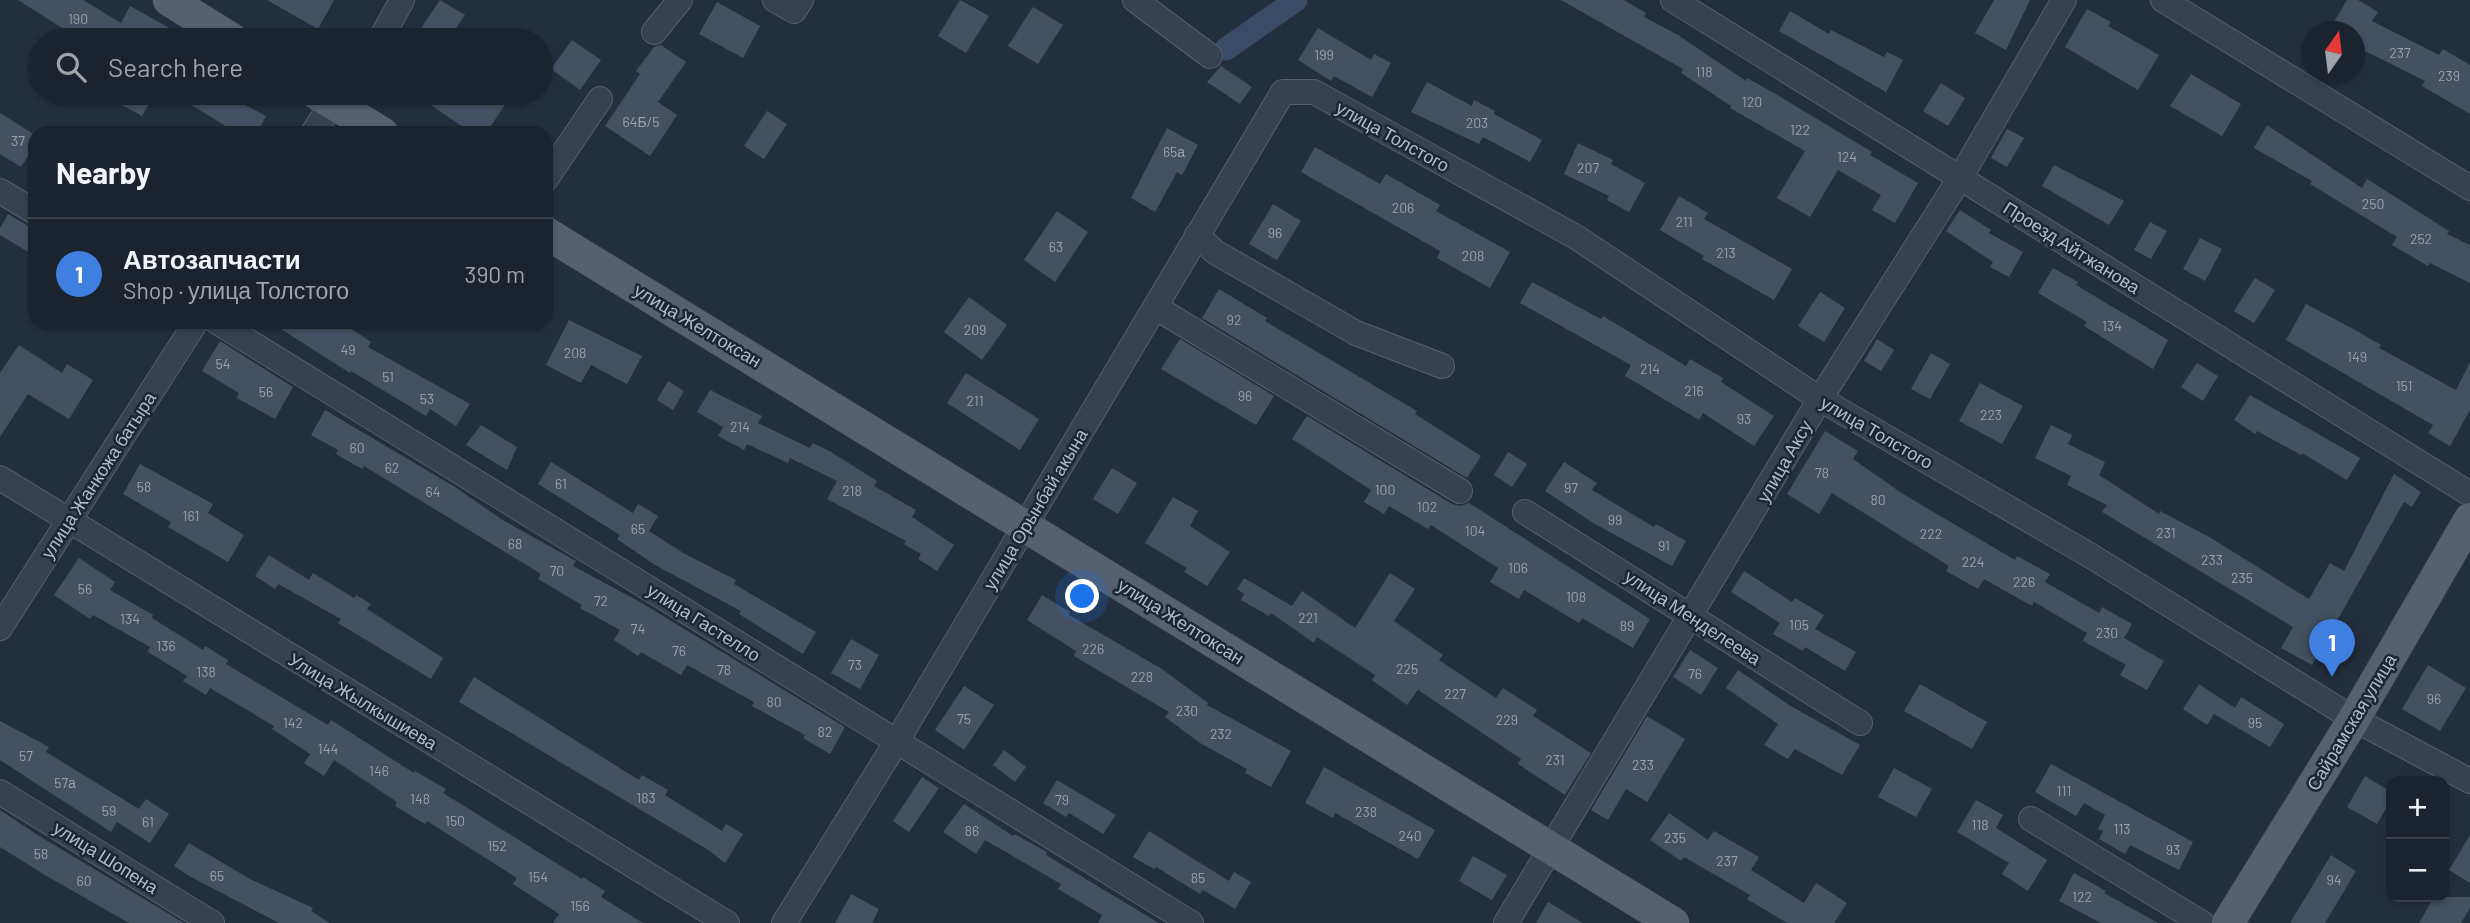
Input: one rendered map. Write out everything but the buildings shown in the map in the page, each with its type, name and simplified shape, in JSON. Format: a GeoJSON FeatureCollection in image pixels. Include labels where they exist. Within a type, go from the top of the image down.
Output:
{"type":"FeatureCollection","features":[{"type":"Feature","properties":{"kind":"main road"},"geometry":{"type":"LineString","coordinates":[[169,0],[214,28]]}},
{"type":"Feature","properties":{"kind":"main road"},"geometry":{"type":"LineString","coordinates":[[343,105],[372,126]]}},
{"type":"Feature","properties":{"kind":"main road","name":"улица Желтоксан"},"geometry":{"type":"LineString","coordinates":[[553,237],[1672,923]]}},
{"type":"Feature","properties":{"kind":"main road","name":"Сайрамская улица"},"geometry":{"type":"LineString","coordinates":[[2228,923],[2354,719],[2470,519]]}},
{"type":"Feature","properties":{"kind":"street"},"geometry":{"type":"LineString","coordinates":[[387,28],[402,0]]}},
{"type":"Feature","properties":{"kind":"street"},"geometry":{"type":"LineString","coordinates":[[654,32],[680,0]]}},
{"type":"Feature","properties":{"kind":"street"},"geometry":{"type":"LineString","coordinates":[[775,0],[794,11],[801,0]]}},
{"type":"Feature","properties":{"kind":"street"},"geometry":{"type":"LineString","coordinates":[[1135,0],[1210,56]]}},
{"type":"Feature","properties":{"kind":"street","name":"Проезд Айтжанова"},"geometry":{"type":"LineString","coordinates":[[1673,0],[2470,494]]}},
{"type":"Feature","properties":{"kind":"street","name":"улица Аксу"},"geometry":{"type":"LineString","coordinates":[[1506,923],[1692,618],[1820,399],[1960,178],[2064,0]]}},
{"type":"Feature","properties":{"kind":"street"},"geometry":{"type":"LineString","coordinates":[[2162,0],[2470,188]]}},
{"type":"Feature","properties":{"kind":"street","name":"улица Орынбай акына"},"geometry":{"type":"LineString","coordinates":[[785,923],[897,741],[1283,92]]}},
{"type":"Feature","properties":{"kind":"street","name":"улица Толстого"},"geometry":{"type":"LineString","coordinates":[[1283,92],[1314,93],[1576,237],[1820,399],[2091,556],[2354,719],[2470,781]]}},
{"type":"Feature","properties":{"kind":"street"},"geometry":{"type":"LineString","coordinates":[[553,169],[600,99]]}},
{"type":"Feature","properties":{"kind":"street"},"geometry":{"type":"LineString","coordinates":[[318,126],[331,105]]}},
{"type":"Feature","properties":{"kind":"street"},"geometry":{"type":"LineString","coordinates":[[0,191],[28,208]]}},
{"type":"Feature","properties":{"kind":"street"},"geometry":{"type":"LineString","coordinates":[[1197,235],[1215,252],[1356,333],[1442,366]]}},
{"type":"Feature","properties":{"kind":"street"},"geometry":{"type":"LineString","coordinates":[[1155,307],[1460,491]]}},
{"type":"Feature","properties":{"kind":"street","name":"улица Жанкожа батыра"},"geometry":{"type":"LineString","coordinates":[[0,628],[191,329]]}},
{"type":"Feature","properties":{"kind":"street","name":"улица Гастелло"},"geometry":{"type":"LineString","coordinates":[[228,329],[1191,923]]}},
{"type":"Feature","properties":{"kind":"street","name":"Улица Жылкышиева"},"geometry":{"type":"LineString","coordinates":[[0,478],[727,923]]}},
{"type":"Feature","properties":{"kind":"street","name":"улица Менделеева"},"geometry":{"type":"LineString","coordinates":[[1525,512],[1860,723]]}},
{"type":"Feature","properties":{"kind":"street","name":"улица Шопена"},"geometry":{"type":"LineString","coordinates":[[0,792],[212,923]]}},
{"type":"Feature","properties":{"kind":"street"},"geometry":{"type":"LineString","coordinates":[[2031,819],[2202,923]]}},
{"type":"Feature","properties":{"kind":"waterway"},"geometry":{"type":"LineString","coordinates":[[1226,49],[1296,0]]}},
{"type":"Feature","properties":{"kind":"place","name":"Автозапчасти"},"geometry":{"type":"Point","coordinates":[2332,677]}}]}
